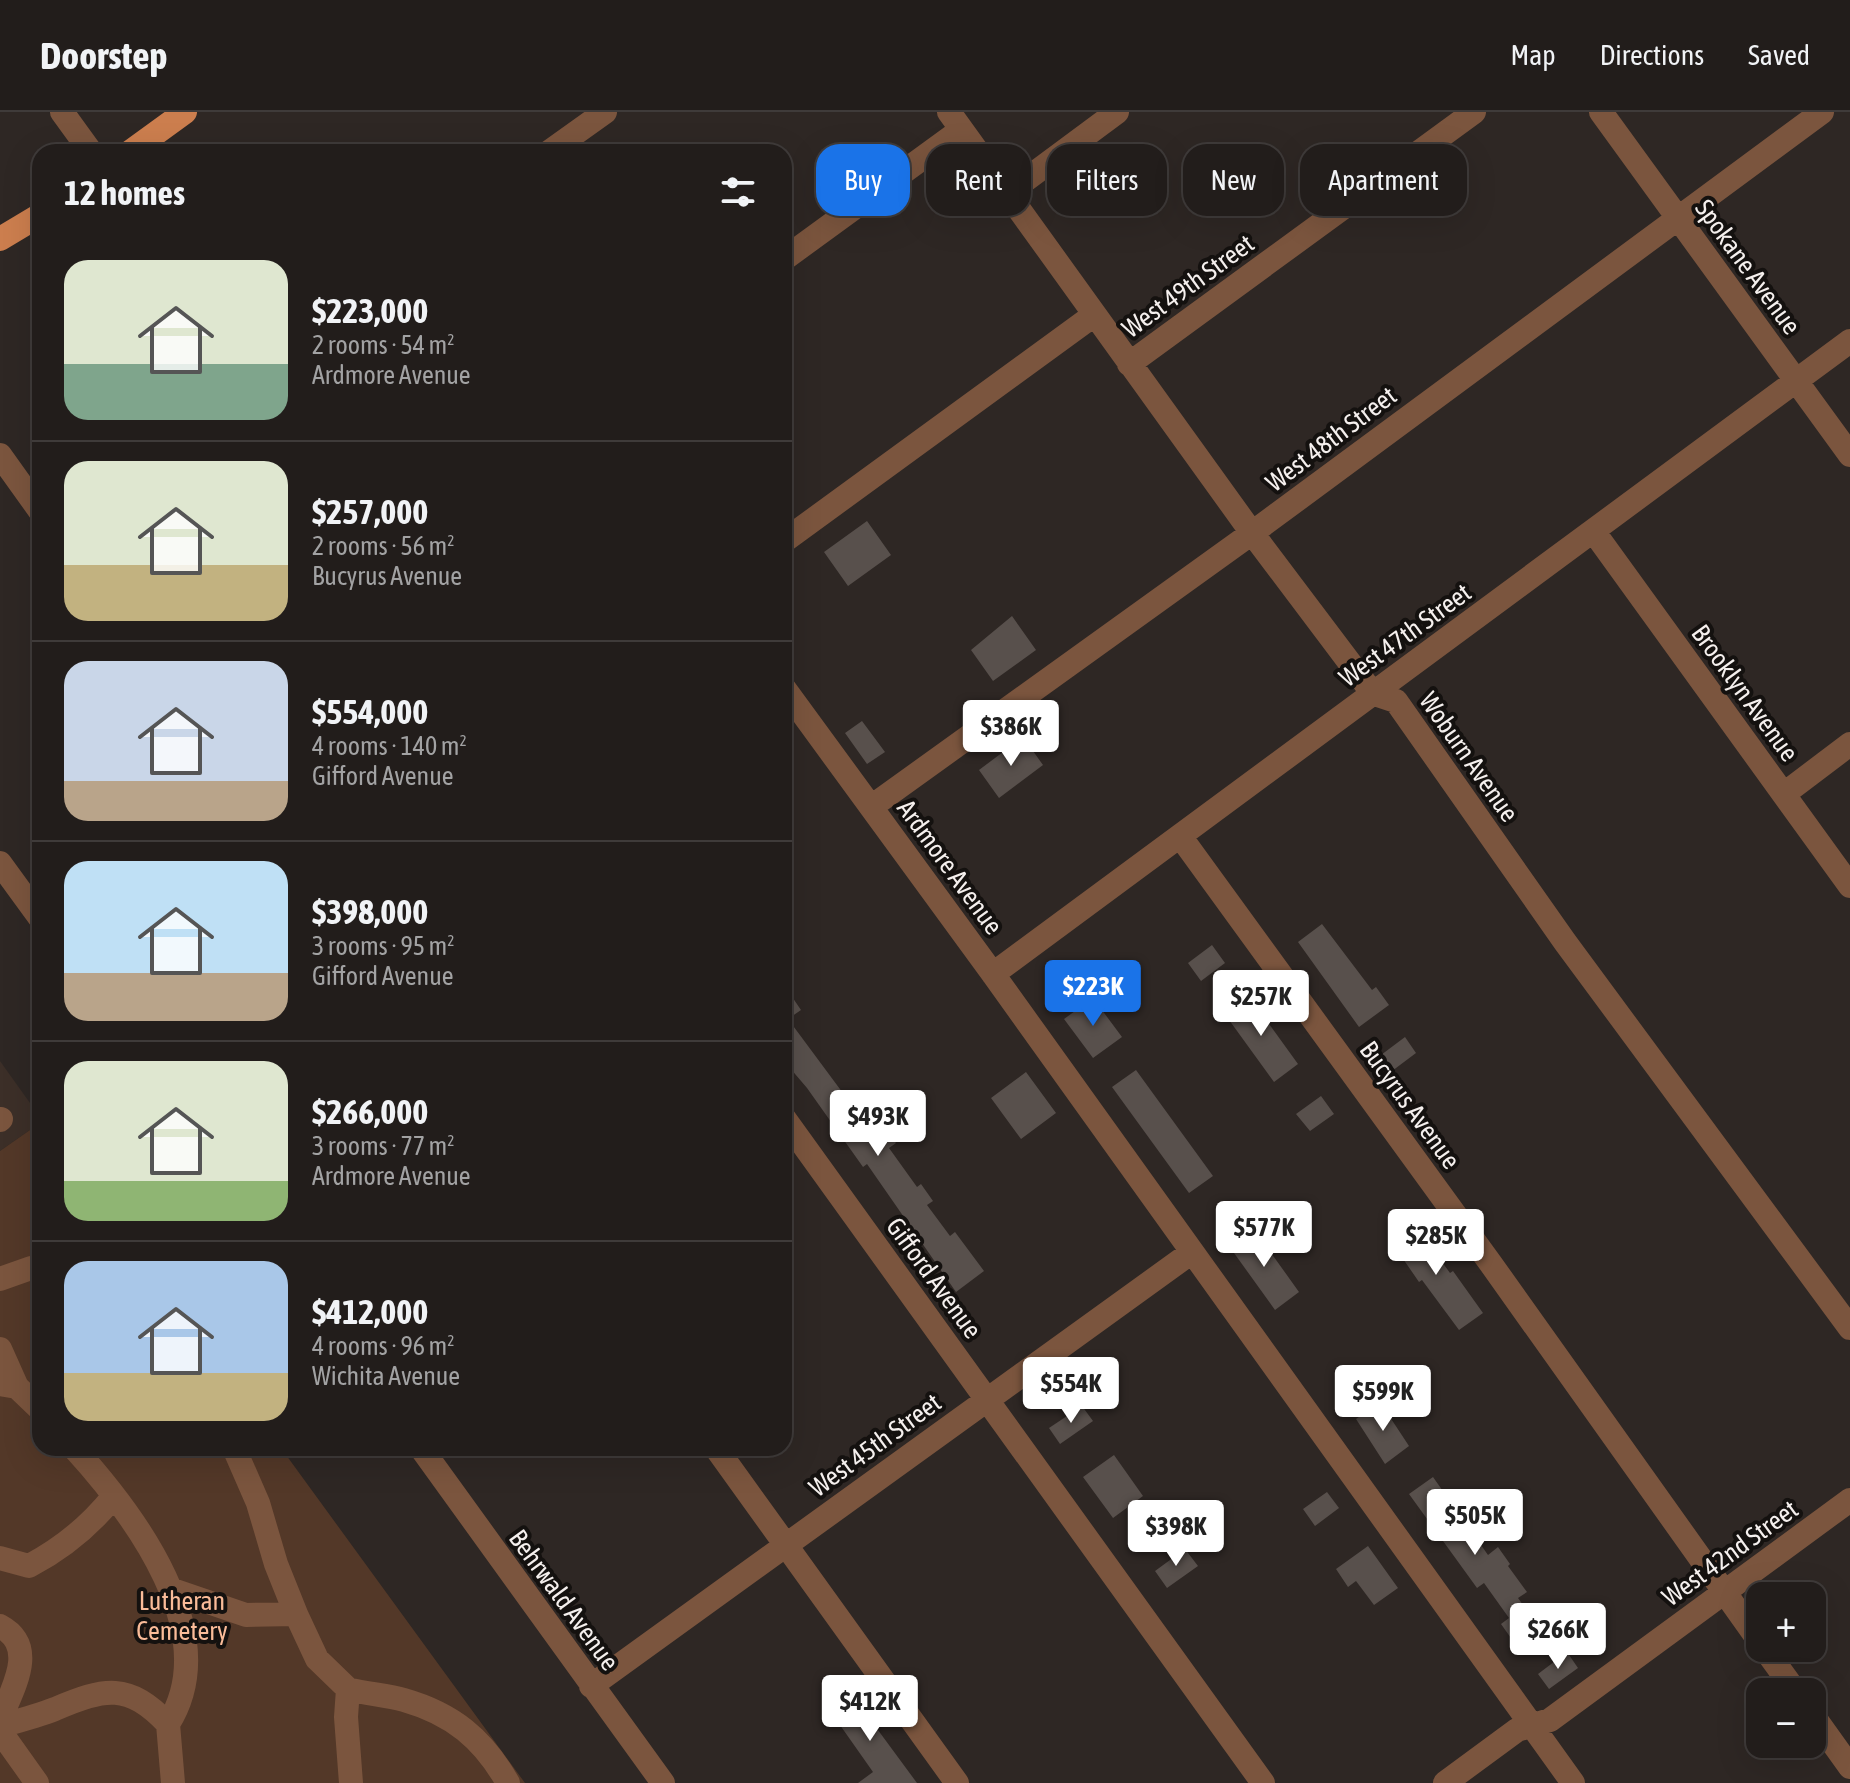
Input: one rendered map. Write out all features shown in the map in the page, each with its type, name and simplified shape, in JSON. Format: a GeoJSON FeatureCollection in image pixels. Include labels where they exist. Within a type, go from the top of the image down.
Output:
{"type":"FeatureCollection","features":[{"type":"Feature","properties":{"kind":"main road"},"geometry":{"type":"LineString","coordinates":[[141,144],[185,112]]}},
{"type":"Feature","properties":{"kind":"main road"},"geometry":{"type":"LineString","coordinates":[[0,239],[32,220]]}},
{"type":"Feature","properties":{"kind":"street"},"geometry":{"type":"LineString","coordinates":[[62,112],[85,144]]}},
{"type":"Feature","properties":{"kind":"street"},"geometry":{"type":"LineString","coordinates":[[560,144],[605,112]]}},
{"type":"Feature","properties":{"kind":"street"},"geometry":{"type":"LineString","coordinates":[[1031,176],[1117,112]]}},
{"type":"Feature","properties":{"kind":"street","name":"West 49th Street"},"geometry":{"type":"LineString","coordinates":[[1129,364],[1474,112]]}},
{"type":"Feature","properties":{"kind":"street","name":"Spokane Avenue"},"geometry":{"type":"LineString","coordinates":[[1601,112],[1850,455]]}},
{"type":"Feature","properties":{"kind":"street","name":"West 48th Street"},"geometry":{"type":"LineString","coordinates":[[871,807],[1252,533],[1822,112]]}},
{"type":"Feature","properties":{"kind":"street"},"geometry":{"type":"LineString","coordinates":[[792,253],[955,121]]}},
{"type":"Feature","properties":{"kind":"street","name":"Woburn Avenue"},"geometry":{"type":"LineString","coordinates":[[955,121],[972,144]]}},
{"type":"Feature","properties":{"kind":"street","name":"Woburn Avenue"},"geometry":{"type":"LineString","coordinates":[[1024,216],[1252,533],[1372,693],[1396,701],[1565,942],[1850,1328]]}},
{"type":"Feature","properties":{"kind":"street","name":"West 49th Street"},"geometry":{"type":"LineString","coordinates":[[792,535],[1094,315]]}},
{"type":"Feature","properties":{"kind":"street","name":"West 47th Street"},"geometry":{"type":"LineString","coordinates":[[993,974],[1850,341]]}},
{"type":"Feature","properties":{"kind":"street"},"geometry":{"type":"LineString","coordinates":[[0,455],[32,500]]}},
{"type":"Feature","properties":{"kind":"street","name":"Brooklyn Avenue"},"geometry":{"type":"LineString","coordinates":[[1594,532],[1850,886]]}},
{"type":"Feature","properties":{"kind":"street","name":"Ardmore Avenue"},"geometry":{"type":"LineString","coordinates":[[792,699],[1573,1783]]}},
{"type":"Feature","properties":{"kind":"street"},"geometry":{"type":"LineString","coordinates":[[1784,794],[1850,744]]}},
{"type":"Feature","properties":{"kind":"street","name":"Bucyrus Avenue"},"geometry":{"type":"LineString","coordinates":[[1180,836],[1491,1264],[1746,1623]]}},
{"type":"Feature","properties":{"kind":"street"},"geometry":{"type":"LineString","coordinates":[[0,863],[32,907]]}},
{"type":"Feature","properties":{"kind":"street","name":"Gifford Avenue"},"geometry":{"type":"LineString","coordinates":[[792,1129],[1263,1783]]}},
{"type":"Feature","properties":{"kind":"street","name":"West 45th Street"},"geometry":{"type":"LineString","coordinates":[[591,1686],[1192,1252]]}},
{"type":"Feature","properties":{"kind":"street"},"geometry":{"type":"LineString","coordinates":[[0,1279],[32,1268]]}},
{"type":"Feature","properties":{"kind":"street"},"geometry":{"type":"LineString","coordinates":[[0,1349],[9,1385],[32,1403]]}},
{"type":"Feature","properties":{"kind":"street"},"geometry":{"type":"LineString","coordinates":[[80,1456],[159,1564],[181,1619],[187,1654],[181,1701],[168,1724],[173,1783]]}},
{"type":"Feature","properties":{"kind":"street"},"geometry":{"type":"LineString","coordinates":[[237,1456],[258,1503],[276,1564],[317,1659],[348,1689],[403,1700],[453,1721],[475,1736],[508,1783]]}},
{"type":"Feature","properties":{"kind":"street","name":"Behrwald Avenue"},"geometry":{"type":"LineString","coordinates":[[427,1456],[663,1783]]}},
{"type":"Feature","properties":{"kind":"street"},"geometry":{"type":"LineString","coordinates":[[722,1456],[957,1783]]}},
{"type":"Feature","properties":{"kind":"street"},"geometry":{"type":"LineString","coordinates":[[0,1558],[29,1566],[49,1556],[87,1526],[113,1497]]}},
{"type":"Feature","properties":{"kind":"street","name":"West 42nd Street"},"geometry":{"type":"LineString","coordinates":[[1445,1783],[1517,1730],[1550,1720],[1850,1500]]}},
{"type":"Feature","properties":{"kind":"street"},"geometry":{"type":"LineString","coordinates":[[170,1589],[246,1615],[296,1614]]}},
{"type":"Feature","properties":{"kind":"street"},"geometry":{"type":"LineString","coordinates":[[0,1626],[10,1631],[21,1655],[20,1670],[0,1720]]}},
{"type":"Feature","properties":{"kind":"street"},"geometry":{"type":"LineString","coordinates":[[348,1689],[346,1717],[351,1783]]}},
{"type":"Feature","properties":{"kind":"street"},"geometry":{"type":"LineString","coordinates":[[37,1783],[0,1729],[83,1697],[108,1691],[138,1698],[168,1724]]}},
{"type":"Feature","properties":{"kind":"street"},"geometry":{"type":"LineString","coordinates":[[1826,1734],[1850,1767]]}},
{"type":"Feature","properties":{"kind":"shaded area"},"geometry":{"type":"Polygon","coordinates":[[[0,1061],[32,1106],[32,1129],[0,1151],[0,1061]]]}},
{"type":"Feature","properties":{"kind":"green space","name":"Lutheran Cemetery"},"geometry":{"type":"Polygon","coordinates":[[[32,1129],[32,1456],[287,1456],[525,1783],[0,1783],[0,1151],[32,1129]]]}},
{"type":"Feature","properties":{"kind":"building"},"geometry":{"type":"Polygon","coordinates":[[[867,521],[891,555],[848,586],[824,552],[867,521]]]}},
{"type":"Feature","properties":{"kind":"building"},"geometry":{"type":"Polygon","coordinates":[[[1012,616],[1036,650],[993,681],[971,650],[1012,616]]]}},
{"type":"Feature","properties":{"kind":"building"},"geometry":{"type":"Polygon","coordinates":[[[862,721],[885,752],[867,764],[845,733],[862,721]]]}},
{"type":"Feature","properties":{"kind":"building"},"geometry":{"type":"Polygon","coordinates":[[[1023,737],[1043,765],[999,798],[979,770],[1023,737]]]}},
{"type":"Feature","properties":{"kind":"building"},"geometry":{"type":"Polygon","coordinates":[[[1322,924],[1372,990],[1376,987],[1389,1005],[1359,1027],[1298,942],[1322,924]]]}},
{"type":"Feature","properties":{"kind":"building"},"geometry":{"type":"Polygon","coordinates":[[[1212,945],[1225,963],[1201,981],[1188,963],[1212,945]]]}},
{"type":"Feature","properties":{"kind":"building"},"geometry":{"type":"Polygon","coordinates":[[[1248,995],[1298,1064],[1274,1082],[1224,1013],[1248,995]]]}},
{"type":"Feature","properties":{"kind":"building"},"geometry":{"type":"Polygon","coordinates":[[[792,997],[801,1010],[792,1016],[792,997]]]}},
{"type":"Feature","properties":{"kind":"building"},"geometry":{"type":"Polygon","coordinates":[[[1093,998],[1122,1037],[1093,1058],[1064,1019],[1093,998]]]}},
{"type":"Feature","properties":{"kind":"building"},"geometry":{"type":"Polygon","coordinates":[[[792,1024],[874,1135],[884,1128],[896,1143],[889,1148],[917,1187],[921,1184],[933,1201],[927,1205],[950,1236],[955,1232],[984,1271],[956,1292],[867,1164],[863,1167],[792,1070],[792,1024]]]}},
{"type":"Feature","properties":{"kind":"building"},"geometry":{"type":"Polygon","coordinates":[[[1405,1037],[1416,1053],[1392,1071],[1381,1055],[1405,1037]]]}},
{"type":"Feature","properties":{"kind":"building"},"geometry":{"type":"Polygon","coordinates":[[[1136,1070],[1213,1176],[1189,1193],[1112,1087],[1136,1070]]]}},
{"type":"Feature","properties":{"kind":"building"},"geometry":{"type":"Polygon","coordinates":[[[1026,1072],[1056,1113],[1021,1139],[991,1098],[1026,1072]]]}},
{"type":"Feature","properties":{"kind":"building"},"geometry":{"type":"Polygon","coordinates":[[[1321,1096],[1334,1114],[1310,1131],[1296,1114],[1321,1096]]]}},
{"type":"Feature","properties":{"kind":"building"},"geometry":{"type":"Polygon","coordinates":[[[1414,1223],[1483,1313],[1459,1330],[1422,1280],[1419,1282],[1390,1240],[1414,1223]]]}},
{"type":"Feature","properties":{"kind":"building"},"geometry":{"type":"Polygon","coordinates":[[[1254,1229],[1299,1292],[1275,1310],[1229,1246],[1254,1229]]]}},
{"type":"Feature","properties":{"kind":"building"},"geometry":{"type":"Polygon","coordinates":[[[1380,1402],[1409,1446],[1385,1464],[1356,1419],[1380,1402]]]}},
{"type":"Feature","properties":{"kind":"building"},"geometry":{"type":"Polygon","coordinates":[[[1082,1406],[1093,1421],[1060,1444],[1049,1428],[1082,1406]]]}},
{"type":"Feature","properties":{"kind":"building"},"geometry":{"type":"Polygon","coordinates":[[[1114,1455],[1143,1496],[1113,1518],[1083,1477],[1114,1455]]]}},
{"type":"Feature","properties":{"kind":"building"},"geometry":{"type":"Polygon","coordinates":[[[1433,1477],[1488,1555],[1498,1547],[1527,1592],[1518,1598],[1537,1624],[1513,1641],[1501,1624],[1509,1618],[1484,1583],[1477,1588],[1409,1494],[1433,1477]]]}},
{"type":"Feature","properties":{"kind":"building"},"geometry":{"type":"Polygon","coordinates":[[[1327,1492],[1339,1508],[1315,1526],[1303,1509],[1327,1492]]]}},
{"type":"Feature","properties":{"kind":"building"},"geometry":{"type":"Polygon","coordinates":[[[1368,1546],[1398,1588],[1374,1605],[1356,1581],[1348,1587],[1336,1569],[1368,1546]]]}},
{"type":"Feature","properties":{"kind":"building"},"geometry":{"type":"Polygon","coordinates":[[[1185,1549],[1198,1566],[1167,1588],[1155,1571],[1185,1549]]]}},
{"type":"Feature","properties":{"kind":"building"},"geometry":{"type":"Polygon","coordinates":[[[1567,1652],[1578,1668],[1549,1689],[1538,1674],[1567,1652]]]}},
{"type":"Feature","properties":{"kind":"building"},"geometry":{"type":"Polygon","coordinates":[[[851,1691],[917,1783],[858,1783],[873,1772],[828,1708],[851,1691]]]}}]}
